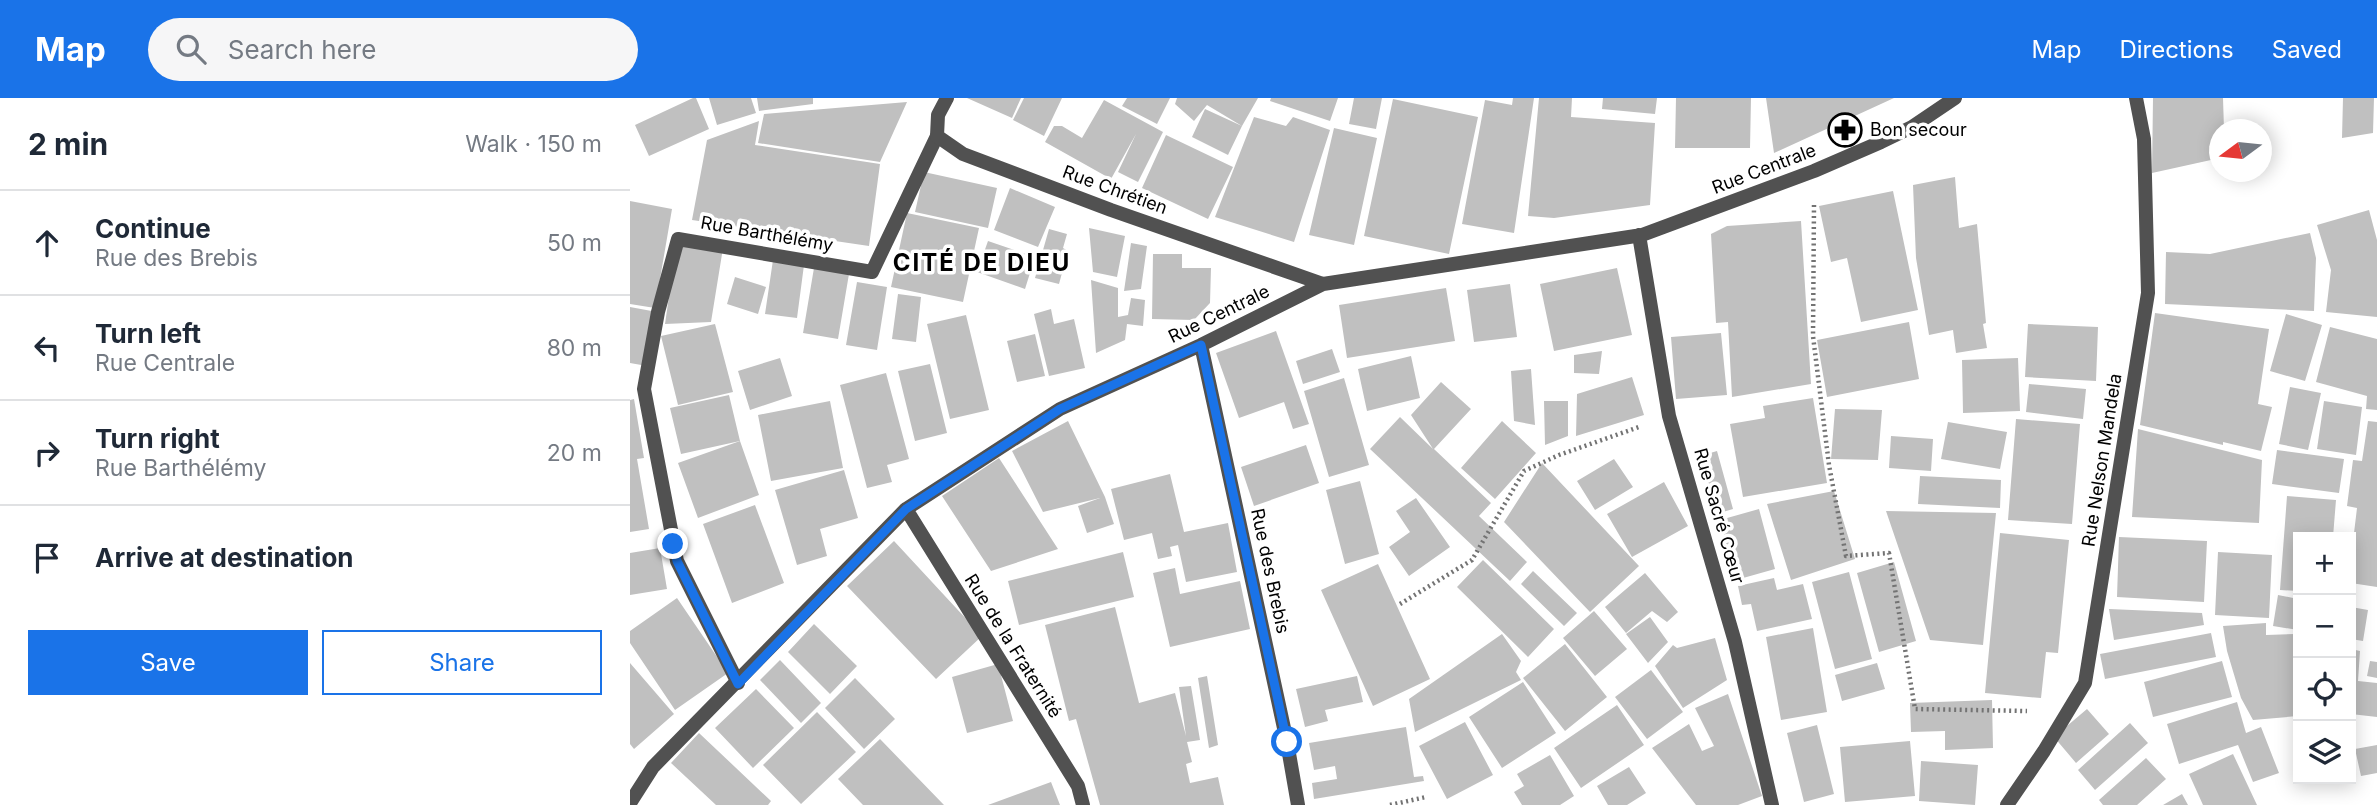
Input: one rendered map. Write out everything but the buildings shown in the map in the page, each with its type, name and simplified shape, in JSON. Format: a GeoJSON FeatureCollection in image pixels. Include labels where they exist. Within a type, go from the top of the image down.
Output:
{"type":"FeatureCollection","features":[{"type":"Feature","properties":{"kind":"street"},"geometry":{"type":"LineString","coordinates":[[937,136],[938,115],[947,98]]}},
{"type":"Feature","properties":{"kind":"street","name":"Rue Centrale"},"geometry":{"type":"LineString","coordinates":[[630,803],[653,767],[738,684],[906,509],[1060,409],[1201,345],[1322,284],[1639,235],[1814,171],[1912,127],[1955,98]]}},
{"type":"Feature","properties":{"kind":"street","name":"Rue Nelson Mandela"},"geometry":{"type":"LineString","coordinates":[[2007,805],[2085,683],[2148,293],[2144,139],[2136,98]]}},
{"type":"Feature","properties":{"kind":"street","name":"Rue Chrétien"},"geometry":{"type":"LineString","coordinates":[[937,136],[963,154],[976,159],[1322,284]]}},
{"type":"Feature","properties":{"kind":"street","name":"Rue Barthélémy"},"geometry":{"type":"LineString","coordinates":[[738,684],[677,561],[644,389],[658,312],[678,239],[872,272],[937,136]]}},
{"type":"Feature","properties":{"kind":"street","name":"Rue Sacré Cœur"},"geometry":{"type":"LineString","coordinates":[[1639,235],[1669,416],[1735,642],[1772,805]]}},
{"type":"Feature","properties":{"kind":"street","name":"Rue des Brebis"},"geometry":{"type":"LineString","coordinates":[[1201,345],[1287,742],[1298,805]]}},
{"type":"Feature","properties":{"kind":"street","name":"Rue de la Fraternité"},"geometry":{"type":"LineString","coordinates":[[906,509],[1078,786],[1083,805]]}},
{"type":"Feature","properties":{"kind":"path"},"geometry":{"type":"LineString","coordinates":[[1814,171],[1813,336],[1829,465],[1846,556],[1889,553],[1915,709],[2067,712]]}},
{"type":"Feature","properties":{"kind":"path"},"geometry":{"type":"LineString","coordinates":[[1401,604],[1472,560],[1524,471],[1559,455],[1669,416]]}},
{"type":"Feature","properties":{"kind":"path"},"geometry":{"type":"LineString","coordinates":[[1390,805],[1426,797]]}},
{"type":"Feature","properties":{"kind":"place","name":"Bon secour"},"geometry":{"type":"Point","coordinates":[1845,130]}},
{"type":"Feature","properties":{"kind":"district","name":"CITÉ DE DIEU"},"geometry":{"type":"Point","coordinates":[982,263]}},
{"type":"Feature","properties":{"kind":"route"},"geometry":{"type":"LineString","coordinates":[[673,544],[677,561],[738,684],[906,509],[1060,409],[1201,345],[1287,742]]}}]}
